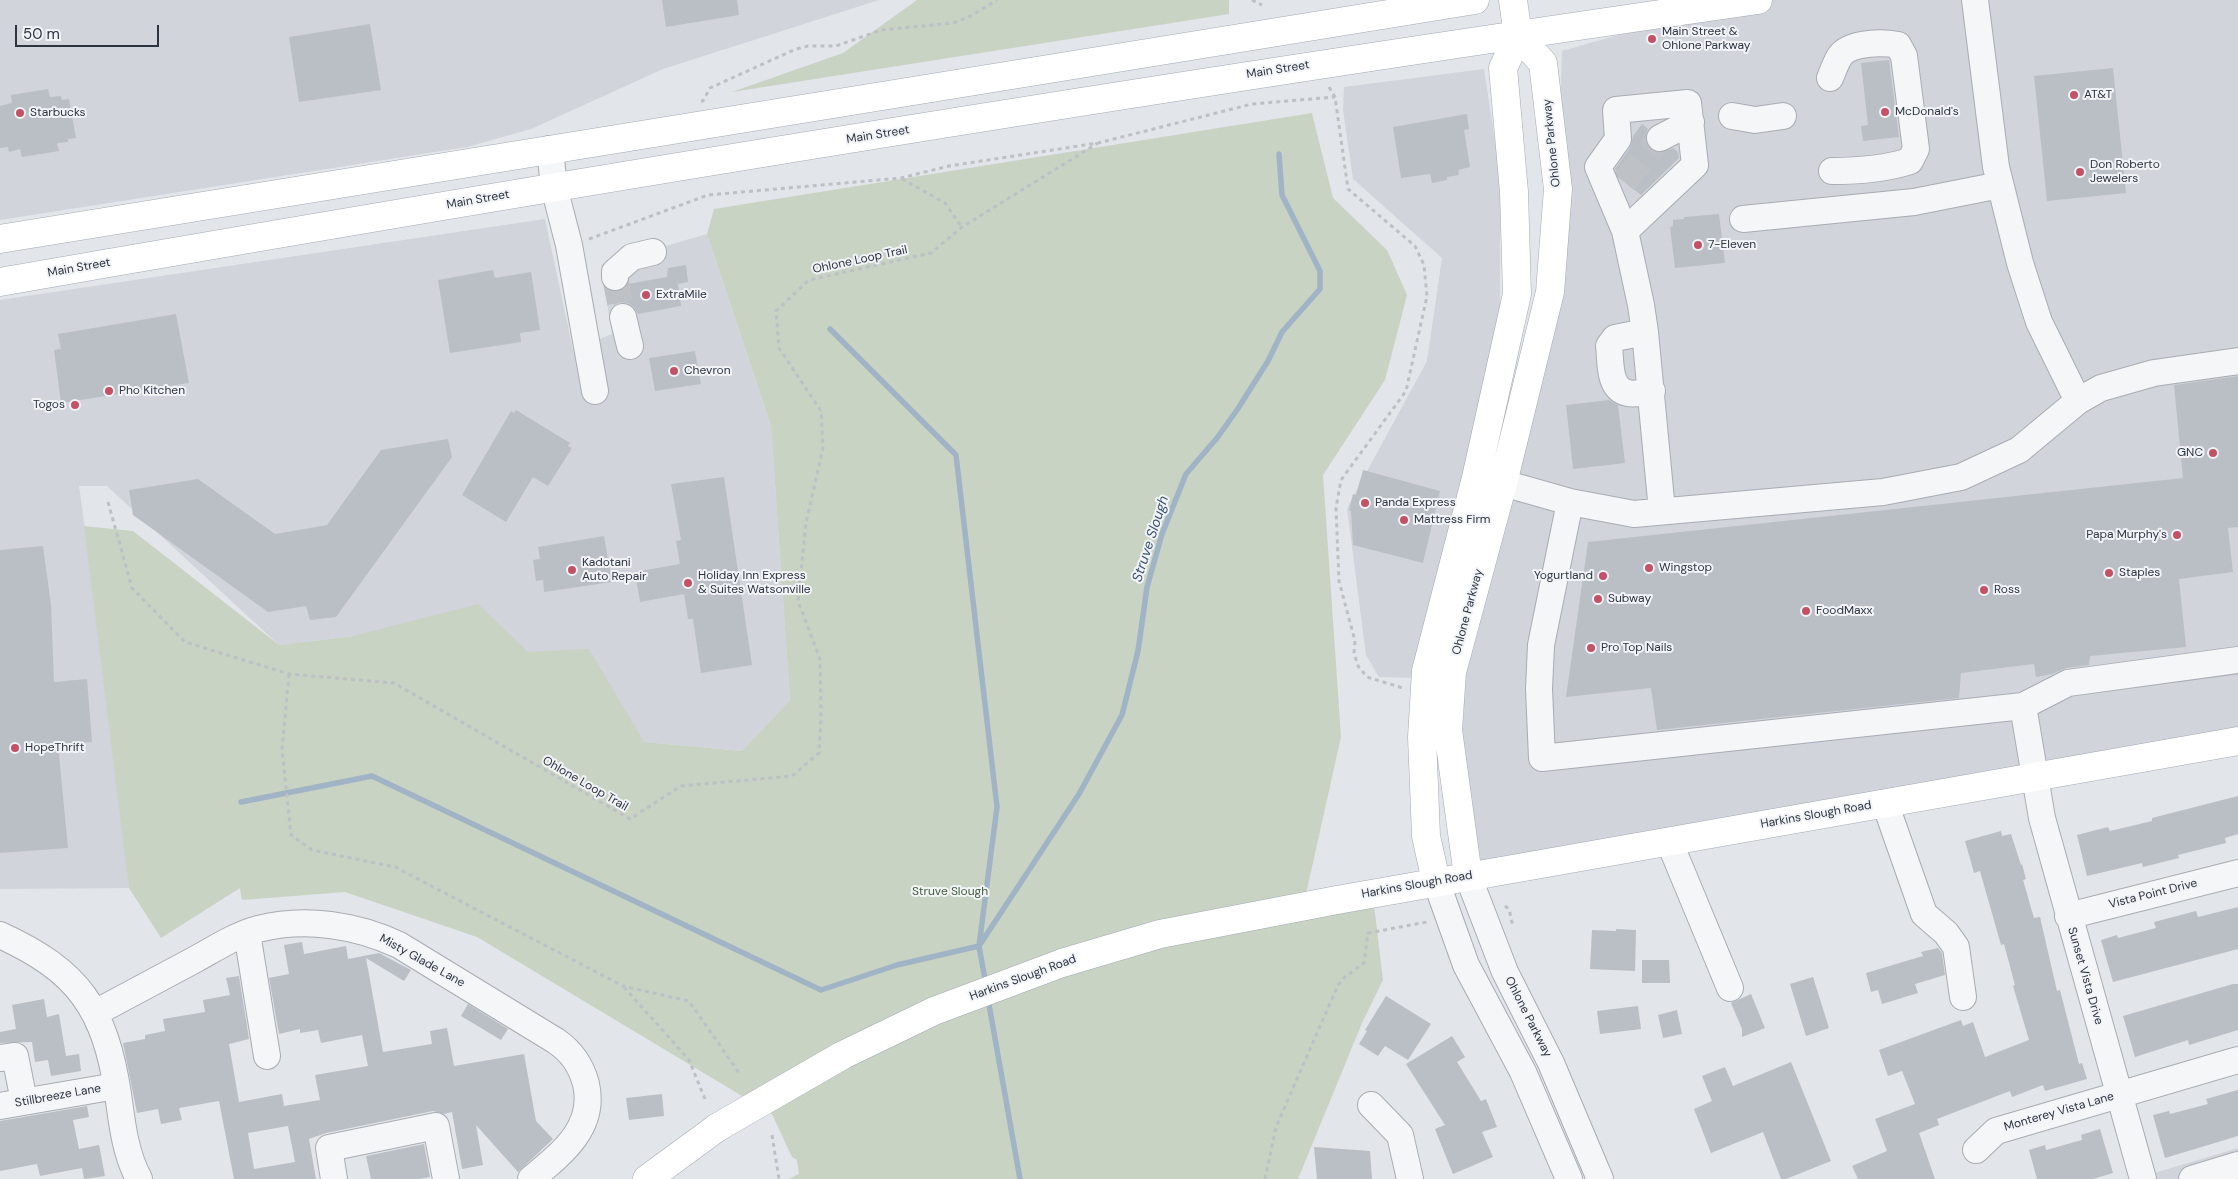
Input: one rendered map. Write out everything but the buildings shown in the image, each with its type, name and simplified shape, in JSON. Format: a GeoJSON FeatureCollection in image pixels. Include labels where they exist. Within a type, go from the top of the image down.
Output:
{"type":"FeatureCollection","features":[{"type":"Feature","properties":{"kind":"main road"},"geometry":{"type":"LineString","coordinates":[[0,239],[1475,0]]}},
{"type":"Feature","properties":{"kind":"main road"},"geometry":{"type":"LineString","coordinates":[[1513,0],[1518,36]]}},
{"type":"Feature","properties":{"kind":"main road","name":"Main Street"},"geometry":{"type":"LineString","coordinates":[[0,282],[554,187],[1315,64],[1758,0]]}},
{"type":"Feature","properties":{"kind":"main road","name":"Ohlone Parkway"},"geometry":{"type":"LineString","coordinates":[[1436,881],[1426,836],[1422,757],[1426,671],[1476,478],[1516,294],[1514,192],[1503,68],[1518,36],[1543,63],[1558,189],[1550,292],[1503,483],[1452,672],[1448,730],[1468,876]]}},
{"type":"Feature","properties":{"kind":"main road","name":"Harkins Slough Road"},"geometry":{"type":"LineString","coordinates":[[646,1179],[718,1127],[843,1054],[934,1011],[989,990],[1062,963],[1160,934],[1436,881],[2238,741]]}},
{"type":"Feature","properties":{"kind":"street"},"geometry":{"type":"LineString","coordinates":[[1975,0],[2000,185],[2020,264],[2039,322],[2078,401]]}},
{"type":"Feature","properties":{"kind":"street"},"geometry":{"type":"LineString","coordinates":[[1830,78],[1841,55],[1858,46],[1884,42],[1898,45],[1904,56],[1916,149],[1910,161],[1894,166],[1861,171],[1832,171]]}},
{"type":"Feature","properties":{"kind":"street"},"geometry":{"type":"LineString","coordinates":[[1625,231],[1695,165],[1688,103],[1616,110],[1618,140],[1598,167],[1618,190],[1625,231],[1641,305],[1652,391],[1662,511]]}},
{"type":"Feature","properties":{"kind":"street"},"geometry":{"type":"LineString","coordinates":[[1732,116],[1755,120],[1783,116]]}},
{"type":"Feature","properties":{"kind":"street"},"geometry":{"type":"LineString","coordinates":[[1660,138],[1690,122]]}},
{"type":"Feature","properties":{"kind":"street"},"geometry":{"type":"LineString","coordinates":[[550,149],[554,187],[569,245],[595,392]]}},
{"type":"Feature","properties":{"kind":"street"},"geometry":{"type":"LineString","coordinates":[[1743,218],[1914,202],[2000,185]]}},
{"type":"Feature","properties":{"kind":"street"},"geometry":{"type":"LineString","coordinates":[[616,277],[615,272],[632,258],[653,252]]}},
{"type":"Feature","properties":{"kind":"street"},"geometry":{"type":"LineString","coordinates":[[623,317],[630,346]]}},
{"type":"Feature","properties":{"kind":"street"},"geometry":{"type":"LineString","coordinates":[[1645,332],[1615,338],[1609,346],[1612,380],[1618,389],[1628,394],[1652,391]]}},
{"type":"Feature","properties":{"kind":"street"},"geometry":{"type":"LineString","coordinates":[[1476,478],[1503,483],[1570,502],[1634,514],[1883,492],[1961,477],[2019,450],[2078,401],[2101,388],[2154,373],[2238,361]]}},
{"type":"Feature","properties":{"kind":"street"},"geometry":{"type":"LineString","coordinates":[[1570,502],[1541,645],[1539,689],[1542,758],[2023,706],[2068,683],[2238,660]]}},
{"type":"Feature","properties":{"kind":"street","name":"Sunset Vista Drive"},"geometry":{"type":"LineString","coordinates":[[2023,706],[2042,818],[2142,1176]]}},
{"type":"Feature","properties":{"kind":"street"},"geometry":{"type":"LineString","coordinates":[[1885,803],[1924,914],[1946,933],[1956,947],[1963,997]]}},
{"type":"Feature","properties":{"kind":"street"},"geometry":{"type":"LineString","coordinates":[[1668,841],[1730,988]]}},
{"type":"Feature","properties":{"kind":"street","name":"Vista Point Drive"},"geometry":{"type":"LineString","coordinates":[[2068,916],[2238,873]]}},
{"type":"Feature","properties":{"kind":"street","name":"Ohlone Parkway"},"geometry":{"type":"LineString","coordinates":[[1468,876],[1506,972],[1552,1063],[1600,1179]]}},
{"type":"Feature","properties":{"kind":"street","name":"Ohlone Parkway"},"geometry":{"type":"LineString","coordinates":[[1436,881],[1466,965],[1523,1072],[1568,1179]]}},
{"type":"Feature","properties":{"kind":"street","name":"Misty Glade Lane"},"geometry":{"type":"LineString","coordinates":[[95,1013],[247,933],[270,926],[328,925],[373,934],[400,945],[568,1049],[575,1058],[584,1078],[588,1099],[584,1120],[567,1148],[531,1179]]}},
{"type":"Feature","properties":{"kind":"street"},"geometry":{"type":"LineString","coordinates":[[247,933],[267,1056]]}},
{"type":"Feature","properties":{"kind":"street"},"geometry":{"type":"LineString","coordinates":[[0,934],[62,970],[95,1013],[108,1045],[126,1144],[139,1179]]}},
{"type":"Feature","properties":{"kind":"street"},"geometry":{"type":"LineString","coordinates":[[0,1058],[15,1056],[12,1104]]}},
{"type":"Feature","properties":{"kind":"street","name":"Monterey Vista Lane"},"geometry":{"type":"LineString","coordinates":[[1976,1150],[1996,1131],[2238,1060]]}},
{"type":"Feature","properties":{"kind":"street","name":"Stillbreeze Lane"},"geometry":{"type":"LineString","coordinates":[[12,1104],[116,1086]]}},
{"type":"Feature","properties":{"kind":"street"},"geometry":{"type":"LineString","coordinates":[[1371,1105],[1400,1135],[1410,1179]]}},
{"type":"Feature","properties":{"kind":"street"},"geometry":{"type":"LineString","coordinates":[[334,1179],[329,1148],[436,1126],[446,1179]]}},
{"type":"Feature","properties":{"kind":"street"},"geometry":{"type":"LineString","coordinates":[[2192,1179],[2238,1165]]}},
{"type":"Feature","properties":{"kind":"path"},"geometry":{"type":"LineString","coordinates":[[703,101],[710,88],[796,49],[808,46],[836,46],[881,30],[953,23],[970,17],[997,0]]}},
{"type":"Feature","properties":{"kind":"path"},"geometry":{"type":"LineString","coordinates":[[1252,0],[1262,5]]}},
{"type":"Feature","properties":{"kind":"path"},"geometry":{"type":"LineString","coordinates":[[1315,64],[1335,97],[1348,189],[1415,246],[1424,265],[1427,296],[1406,391],[1341,480],[1336,508],[1339,582],[1355,641],[1354,653],[1358,666],[1367,677],[1405,689]]}},
{"type":"Feature","properties":{"kind":"path"},"geometry":{"type":"LineString","coordinates":[[606,234],[646,216],[708,195],[901,178],[949,166],[1098,143],[1252,104],[1335,97]]}},
{"type":"Feature","properties":{"kind":"path","name":"Ohlone Loop Trail"},"geometry":{"type":"LineString","coordinates":[[290,674],[394,683],[630,820],[681,786],[792,776],[819,753],[821,714],[820,659],[798,601],[806,523],[823,448],[821,411],[779,348],[776,311],[809,280],[931,253],[962,227],[1098,143]]}},
{"type":"Feature","properties":{"kind":"path"},"geometry":{"type":"LineString","coordinates":[[901,178],[945,203],[962,227]]}},
{"type":"Feature","properties":{"kind":"path"},"geometry":{"type":"LineString","coordinates":[[108,502],[132,588],[186,642],[290,674],[282,749],[291,836],[312,850],[395,867],[623,986],[689,1001],[738,1073]]}},
{"type":"Feature","properties":{"kind":"path"},"geometry":{"type":"LineString","coordinates":[[1265,1179],[1276,1127],[1290,1092],[1338,985],[1346,976],[1364,963],[1368,933],[1429,921]]}},
{"type":"Feature","properties":{"kind":"path"},"geometry":{"type":"LineString","coordinates":[[623,986],[688,1060],[705,1099]]}},
{"type":"Feature","properties":{"kind":"path"},"geometry":{"type":"LineString","coordinates":[[772,1135],[779,1179]]}},
{"type":"Feature","properties":{"kind":"shaded area"},"geometry":{"type":"Polygon","coordinates":[[[0,0],[879,0],[663,69],[531,129],[467,147],[0,220],[0,0]]]}},
{"type":"Feature","properties":{"kind":"shaded area"},"geometry":{"type":"Polygon","coordinates":[[[1758,0],[2238,0],[2238,742],[1469,876],[1448,733],[1503,483],[1558,189],[1562,51],[1720,6],[1758,0]]]}},
{"type":"Feature","properties":{"kind":"shaded area"},"geometry":{"type":"Polygon","coordinates":[[[1484,69],[1500,174],[1500,316],[1416,678],[1379,677],[1366,655],[1347,508],[1427,361],[1442,258],[1353,179],[1343,110],[1344,87],[1484,69]]]}},
{"type":"Feature","properties":{"kind":"shaded area"},"geometry":{"type":"Polygon","coordinates":[[[545,219],[573,350],[612,334],[601,265],[707,234],[771,426],[790,700],[742,751],[622,740],[353,636],[279,645],[107,486],[79,486],[114,737],[129,888],[0,889],[0,300],[545,219]]]}},
{"type":"Feature","properties":{"kind":"shaded area"},"geometry":{"type":"Polygon","coordinates":[[[2238,1148],[2238,1179],[2134,1179],[2238,1148]]]}},
{"type":"Feature","properties":{"kind":"green space"},"geometry":{"type":"Polygon","coordinates":[[[917,0],[1229,0],[1229,14],[732,92],[843,53],[917,0]]]}},
{"type":"Feature","properties":{"kind":"green space"},"geometry":{"type":"Polygon","coordinates":[[[1312,113],[1333,198],[1387,250],[1407,295],[1385,380],[1323,475],[1341,737],[1301,916],[1373,897],[1383,980],[1362,1023],[1298,1179],[789,1179],[799,1174],[797,1160],[792,1157],[772,1114],[477,937],[345,892],[242,900],[240,888],[161,938],[129,888],[84,526],[133,531],[279,645],[353,636],[478,604],[528,652],[589,649],[644,742],[742,751],[790,700],[771,426],[707,234],[714,209],[1312,113]]]}},
{"type":"Feature","properties":{"kind":"waterway","name":"Struve Slough"},"geometry":{"type":"LineString","coordinates":[[986,985],[979,946],[1079,794],[1122,715],[1138,651],[1147,587],[1162,534],[1186,474],[1217,438],[1237,410],[1268,361],[1282,332],[1320,289],[1320,271],[1282,195],[1279,154]]}},
{"type":"Feature","properties":{"kind":"waterway"},"geometry":{"type":"LineString","coordinates":[[241,802],[372,776],[821,990],[897,965],[979,946],[997,807],[956,455],[830,329]]}},
{"type":"Feature","properties":{"kind":"waterway","name":"Struve Slough"},"geometry":{"type":"LineString","coordinates":[[988,999],[1020,1179]]}},
{"type":"Feature","properties":{"kind":"tunnel"},"geometry":{"type":"LineString","coordinates":[[1624,182],[1660,138]]}},
{"type":"Feature","properties":{"kind":"tunnel"},"geometry":{"type":"LineString","coordinates":[[615,277],[623,317]]}},
{"type":"Feature","properties":{"kind":"place","name":"Main Street & Ohlone Parkway"},"geometry":{"type":"Point","coordinates":[1652,39]}},
{"type":"Feature","properties":{"kind":"place","name":"AT&T"},"geometry":{"type":"Point","coordinates":[2074,95]}},
{"type":"Feature","properties":{"kind":"place","name":"McDonald's"},"geometry":{"type":"Point","coordinates":[1885,112]}},
{"type":"Feature","properties":{"kind":"place","name":"Starbucks"},"geometry":{"type":"Point","coordinates":[20,113]}},
{"type":"Feature","properties":{"kind":"place","name":"Don Roberto Jewelers"},"geometry":{"type":"Point","coordinates":[2080,172]}},
{"type":"Feature","properties":{"kind":"place","name":"7-Eleven"},"geometry":{"type":"Point","coordinates":[1698,245]}},
{"type":"Feature","properties":{"kind":"place","name":"ExtraMile"},"geometry":{"type":"Point","coordinates":[646,295]}},
{"type":"Feature","properties":{"kind":"place","name":"Chevron"},"geometry":{"type":"Point","coordinates":[674,371]}},
{"type":"Feature","properties":{"kind":"place","name":"Pho Kitchen"},"geometry":{"type":"Point","coordinates":[109,391]}},
{"type":"Feature","properties":{"kind":"place","name":"Togos"},"geometry":{"type":"Point","coordinates":[75,405]}},
{"type":"Feature","properties":{"kind":"place","name":"GNC"},"geometry":{"type":"Point","coordinates":[2213,453]}},
{"type":"Feature","properties":{"kind":"place","name":"Panda Express"},"geometry":{"type":"Point","coordinates":[1365,503]}},
{"type":"Feature","properties":{"kind":"place","name":"Mattress Firm"},"geometry":{"type":"Point","coordinates":[1404,520]}},
{"type":"Feature","properties":{"kind":"place","name":"Papa Murphy's"},"geometry":{"type":"Point","coordinates":[2177,535]}},
{"type":"Feature","properties":{"kind":"place","name":"Wingstop"},"geometry":{"type":"Point","coordinates":[1649,568]}},
{"type":"Feature","properties":{"kind":"place","name":"Kadotani Auto Repair"},"geometry":{"type":"Point","coordinates":[572,570]}},
{"type":"Feature","properties":{"kind":"place","name":"Staples"},"geometry":{"type":"Point","coordinates":[2109,573]}},
{"type":"Feature","properties":{"kind":"place","name":"Yogurtland"},"geometry":{"type":"Point","coordinates":[1603,576]}},
{"type":"Feature","properties":{"kind":"place","name":"Holiday Inn Express & Suites Watsonville"},"geometry":{"type":"Point","coordinates":[688,583]}},
{"type":"Feature","properties":{"kind":"place","name":"Ross"},"geometry":{"type":"Point","coordinates":[1984,590]}},
{"type":"Feature","properties":{"kind":"place","name":"Subway"},"geometry":{"type":"Point","coordinates":[1598,599]}},
{"type":"Feature","properties":{"kind":"place","name":"FoodMaxx"},"geometry":{"type":"Point","coordinates":[1806,611]}},
{"type":"Feature","properties":{"kind":"place","name":"Pro Top Nails"},"geometry":{"type":"Point","coordinates":[1591,648]}},
{"type":"Feature","properties":{"kind":"place","name":"HopeThrift"},"geometry":{"type":"Point","coordinates":[15,748]}}]}
